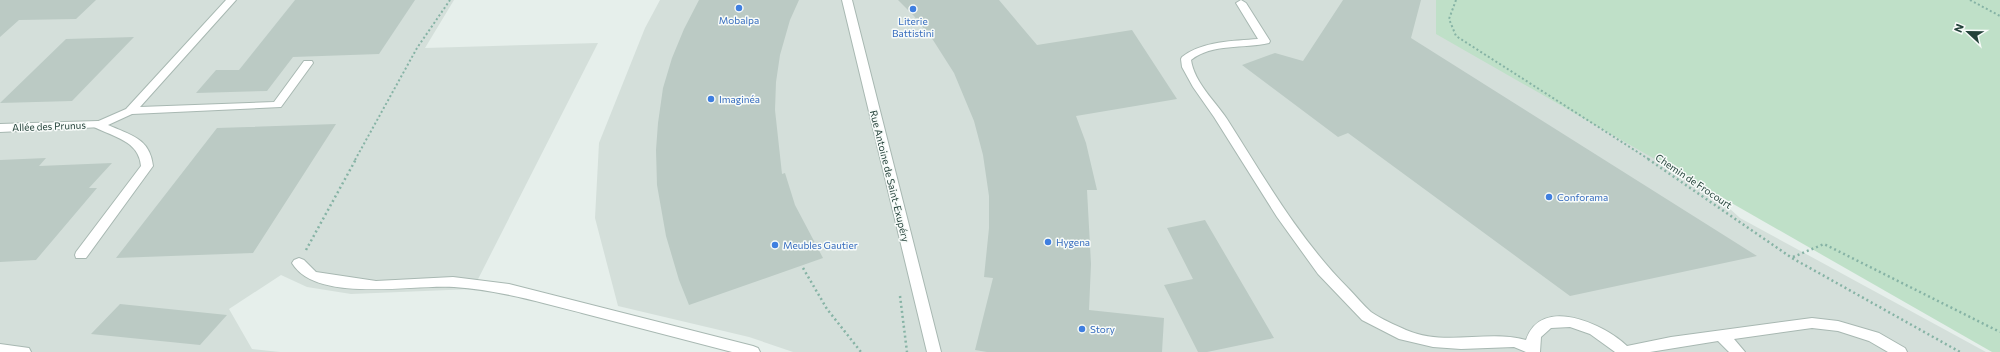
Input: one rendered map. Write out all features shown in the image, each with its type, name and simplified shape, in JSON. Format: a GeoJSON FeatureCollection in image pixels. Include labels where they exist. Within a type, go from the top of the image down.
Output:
{"type":"FeatureCollection","features":[{"type":"Feature","properties":{"kind":"street"},"geometry":{"type":"LineString","coordinates":[[130,111],[231,0]]}},
{"type":"Feature","properties":{"kind":"street","name":"Rue Antoine de Saint-Exupéry"},"geometry":{"type":"LineString","coordinates":[[847,0],[934,352]]}},
{"type":"Feature","properties":{"kind":"street"},"geometry":{"type":"LineString","coordinates":[[1241,3],[1265,40],[1200,50],[1190,54],[1186,59],[1187,67],[1198,87],[1219,116],[1281,214],[1323,271],[1367,316],[1404,335],[1433,342],[1461,344],[1514,342],[1532,350],[1533,336],[1541,328],[1553,322],[1565,322],[1593,328],[1606,335],[1624,352],[1671,342],[1812,323],[1838,326],[1874,337],[1900,352]]}},
{"type":"Feature","properties":{"kind":"street"},"geometry":{"type":"LineString","coordinates":[[98,125],[130,111],[277,105],[308,63]]}},
{"type":"Feature","properties":{"kind":"street"},"geometry":{"type":"LineString","coordinates":[[81,255],[147,166],[146,154],[136,142],[98,125]]}},
{"type":"Feature","properties":{"kind":"street","name":"Allée des Prunus"},"geometry":{"type":"LineString","coordinates":[[0,128],[98,125]]}},
{"type":"Feature","properties":{"kind":"street"},"geometry":{"type":"LineString","coordinates":[[299,262],[312,276],[336,281],[376,286],[453,282],[509,289],[753,352]]}},
{"type":"Feature","properties":{"kind":"street"},"geometry":{"type":"LineString","coordinates":[[1722,336],[1738,352]]}},
{"type":"Feature","properties":{"kind":"street"},"geometry":{"type":"LineString","coordinates":[[0,349],[24,352]]}},
{"type":"Feature","properties":{"kind":"path"},"geometry":{"type":"LineString","coordinates":[[299,262],[417,48],[450,0]]}},
{"type":"Feature","properties":{"kind":"path","name":"Chemin de Frocourt"},"geometry":{"type":"LineString","coordinates":[[1456,0],[1449,19],[1456,36],[1664,169],[1792,258],[1960,352]]}},
{"type":"Feature","properties":{"kind":"path"},"geometry":{"type":"LineString","coordinates":[[1970,0],[2000,16]]}},
{"type":"Feature","properties":{"kind":"path"},"geometry":{"type":"LineString","coordinates":[[1792,258],[1824,244],[2000,332]]}},
{"type":"Feature","properties":{"kind":"path"},"geometry":{"type":"LineString","coordinates":[[803,268],[827,309],[861,352]]}},
{"type":"Feature","properties":{"kind":"shaded area"},"geometry":{"type":"Polygon","coordinates":[[[0,0],[454,0],[425,48],[598,43],[473,289],[351,294],[307,287],[281,275],[229,309],[252,349],[280,352],[0,352],[0,0]]]}},
{"type":"Feature","properties":{"kind":"shaded area"},"geometry":{"type":"Polygon","coordinates":[[[660,0],[1501,0],[1740,218],[1986,352],[793,352],[749,337],[618,306],[595,218],[599,143],[645,28],[660,0]]]}},
{"type":"Feature","properties":{"kind":"green space"},"geometry":{"type":"Polygon","coordinates":[[[1436,0],[2000,0],[2000,352],[1992,352],[1436,34],[1436,0]]]}},
{"type":"Feature","properties":{"kind":"building"},"geometry":{"type":"Polygon","coordinates":[[[0,0],[96,0],[76,19],[19,20],[0,37],[0,0]]]}},
{"type":"Feature","properties":{"kind":"building"},"geometry":{"type":"Polygon","coordinates":[[[295,0],[415,0],[379,54],[293,57],[267,91],[196,93],[216,70],[239,70],[295,0]]]}},
{"type":"Feature","properties":{"kind":"building"},"geometry":{"type":"Polygon","coordinates":[[[699,0],[799,0],[790,20],[780,55],[776,82],[775,110],[782,174],[785,173],[795,205],[823,258],[689,305],[679,280],[666,236],[657,185],[656,150],[663,88],[672,58],[684,29],[699,0]]]}},
{"type":"Feature","properties":{"kind":"building"},"geometry":{"type":"Polygon","coordinates":[[[898,0],[999,0],[1037,45],[1132,30],[1177,99],[1076,116],[1086,143],[1097,190],[1087,190],[1091,264],[1089,310],[1164,318],[1162,352],[987,352],[975,350],[993,278],[984,277],[989,228],[989,196],[983,155],[974,121],[954,73],[933,40],[914,16],[898,0]]]}},
{"type":"Feature","properties":{"kind":"building","name":"Conforama"},"geometry":{"type":"Polygon","coordinates":[[[1343,0],[1421,0],[1411,38],[1757,256],[1570,296],[1348,133],[1338,137],[1242,65],[1275,53],[1303,61],[1343,0]]]}},
{"type":"Feature","properties":{"kind":"building"},"geometry":{"type":"Polygon","coordinates":[[[134,37],[72,101],[0,103],[66,39],[134,37]]]}},
{"type":"Feature","properties":{"kind":"building"},"geometry":{"type":"Polygon","coordinates":[[[336,124],[253,253],[116,258],[217,128],[336,124]]]}},
{"type":"Feature","properties":{"kind":"building"},"geometry":{"type":"Polygon","coordinates":[[[46,158],[39,166],[112,163],[89,188],[97,188],[36,260],[0,262],[0,160],[46,158]]]}},
{"type":"Feature","properties":{"kind":"building"},"geometry":{"type":"Polygon","coordinates":[[[1205,220],[1274,338],[1207,352],[1198,352],[1164,285],[1193,279],[1167,228],[1205,220]]]}},
{"type":"Feature","properties":{"kind":"building"},"geometry":{"type":"Polygon","coordinates":[[[120,304],[227,315],[200,345],[91,334],[120,304]]]}},
{"type":"Feature","properties":{"kind":"place","name":"Mobalpa"},"geometry":{"type":"Point","coordinates":[739,8]}},
{"type":"Feature","properties":{"kind":"place","name":"Literie Battistini"},"geometry":{"type":"Point","coordinates":[913,9]}},
{"type":"Feature","properties":{"kind":"place","name":"Imaginéa"},"geometry":{"type":"Point","coordinates":[711,99]}},
{"type":"Feature","properties":{"kind":"place","name":"Conforama"},"geometry":{"type":"Point","coordinates":[1549,197]}},
{"type":"Feature","properties":{"kind":"place","name":"Hygena"},"geometry":{"type":"Point","coordinates":[1048,242]}},
{"type":"Feature","properties":{"kind":"place","name":"Meubles Gautier"},"geometry":{"type":"Point","coordinates":[775,245]}},
{"type":"Feature","properties":{"kind":"place","name":"Story"},"geometry":{"type":"Point","coordinates":[1082,329]}}]}
